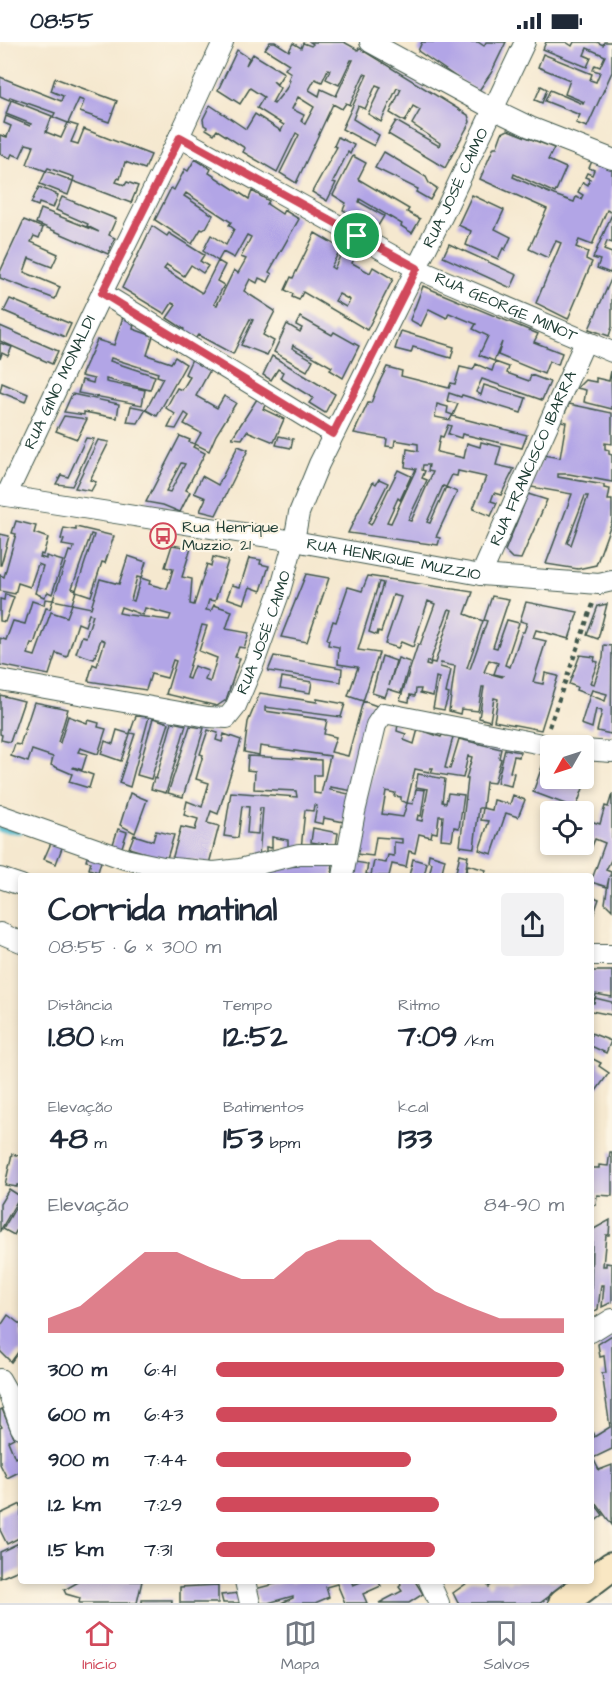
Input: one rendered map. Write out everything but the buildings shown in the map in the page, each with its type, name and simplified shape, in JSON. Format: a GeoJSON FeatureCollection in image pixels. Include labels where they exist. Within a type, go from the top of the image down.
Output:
{"type":"FeatureCollection","features":[{"type":"Feature","properties":{"kind":"main road"},"geometry":{"type":"LineString","coordinates":[[594,1580],[612,1566]]}},
{"type":"Feature","properties":{"kind":"main road"},"geometry":{"type":"LineString","coordinates":[[563,1603],[588,1584]]}},
{"type":"Feature","properties":{"kind":"street","name":"RUA GINO MONALDI"},"geometry":{"type":"LineString","coordinates":[[3,496],[180,137],[223,42]]}},
{"type":"Feature","properties":{"kind":"street"},"geometry":{"type":"LineString","coordinates":[[370,42],[530,127],[612,159]]}},
{"type":"Feature","properties":{"kind":"street","name":"RUA JOSÉ CAIMO"},"geometry":{"type":"LineString","coordinates":[[0,680],[208,717],[227,718],[235,708],[255,663],[280,591],[299,513],[333,434],[417,268],[525,42]]}},
{"type":"Feature","properties":{"kind":"street","name":"RUA GEORGE MINOT"},"geometry":{"type":"LineString","coordinates":[[180,137],[417,268],[612,352]]}},
{"type":"Feature","properties":{"kind":"street"},"geometry":{"type":"LineString","coordinates":[[102,293],[333,434]]}},
{"type":"Feature","properties":{"kind":"street","name":"RUA FRANCISCO IBARRA"},"geometry":{"type":"LineString","coordinates":[[481,575],[585,342]]}},
{"type":"Feature","properties":{"kind":"street","name":"RUA HENRIQUE MUZZIO"},"geometry":{"type":"LineString","coordinates":[[3,496],[294,541],[481,575],[606,583]]}},
{"type":"Feature","properties":{"kind":"street"},"geometry":{"type":"LineString","coordinates":[[343,873],[376,725],[381,714],[386,712],[540,743]]}},
{"type":"Feature","properties":{"kind":"street"},"geometry":{"type":"LineString","coordinates":[[594,751],[612,752]]}},
{"type":"Feature","properties":{"kind":"street"},"geometry":{"type":"LineString","coordinates":[[0,815],[125,859],[163,867],[214,872],[240,869],[299,854],[346,854]]}},
{"type":"Feature","properties":{"kind":"street"},"geometry":{"type":"LineString","coordinates":[[0,878],[18,884]]}},
{"type":"Feature","properties":{"kind":"street"},"geometry":{"type":"LineString","coordinates":[[0,933],[18,941]]}},
{"type":"Feature","properties":{"kind":"street"},"geometry":{"type":"LineString","coordinates":[[594,955],[612,955]]}},
{"type":"Feature","properties":{"kind":"street"},"geometry":{"type":"LineString","coordinates":[[594,1330],[612,1319]]}},
{"type":"Feature","properties":{"kind":"street"},"geometry":{"type":"LineString","coordinates":[[0,1379],[18,1420]]}},
{"type":"Feature","properties":{"kind":"street"},"geometry":{"type":"LineString","coordinates":[[246,1584],[250,1603]]}},
{"type":"Feature","properties":{"kind":"street"},"geometry":{"type":"LineString","coordinates":[[430,1584],[438,1603]]}},
{"type":"Feature","properties":{"kind":"path"},"geometry":{"type":"LineString","coordinates":[[552,735],[606,583]]}},
{"type":"Feature","properties":{"kind":"waterway"},"geometry":{"type":"LineString","coordinates":[[0,829],[20,831]]}},
{"type":"Feature","properties":{"kind":"place","name":"Rua Henrique Muzzio, 21"},"geometry":{"type":"Point","coordinates":[163,536]}},
{"type":"Feature","properties":{"kind":"route"},"geometry":{"type":"LineString","coordinates":[[180,137],[357,236],[417,268],[333,434],[289,405],[102,293],[180,137]]}}]}
